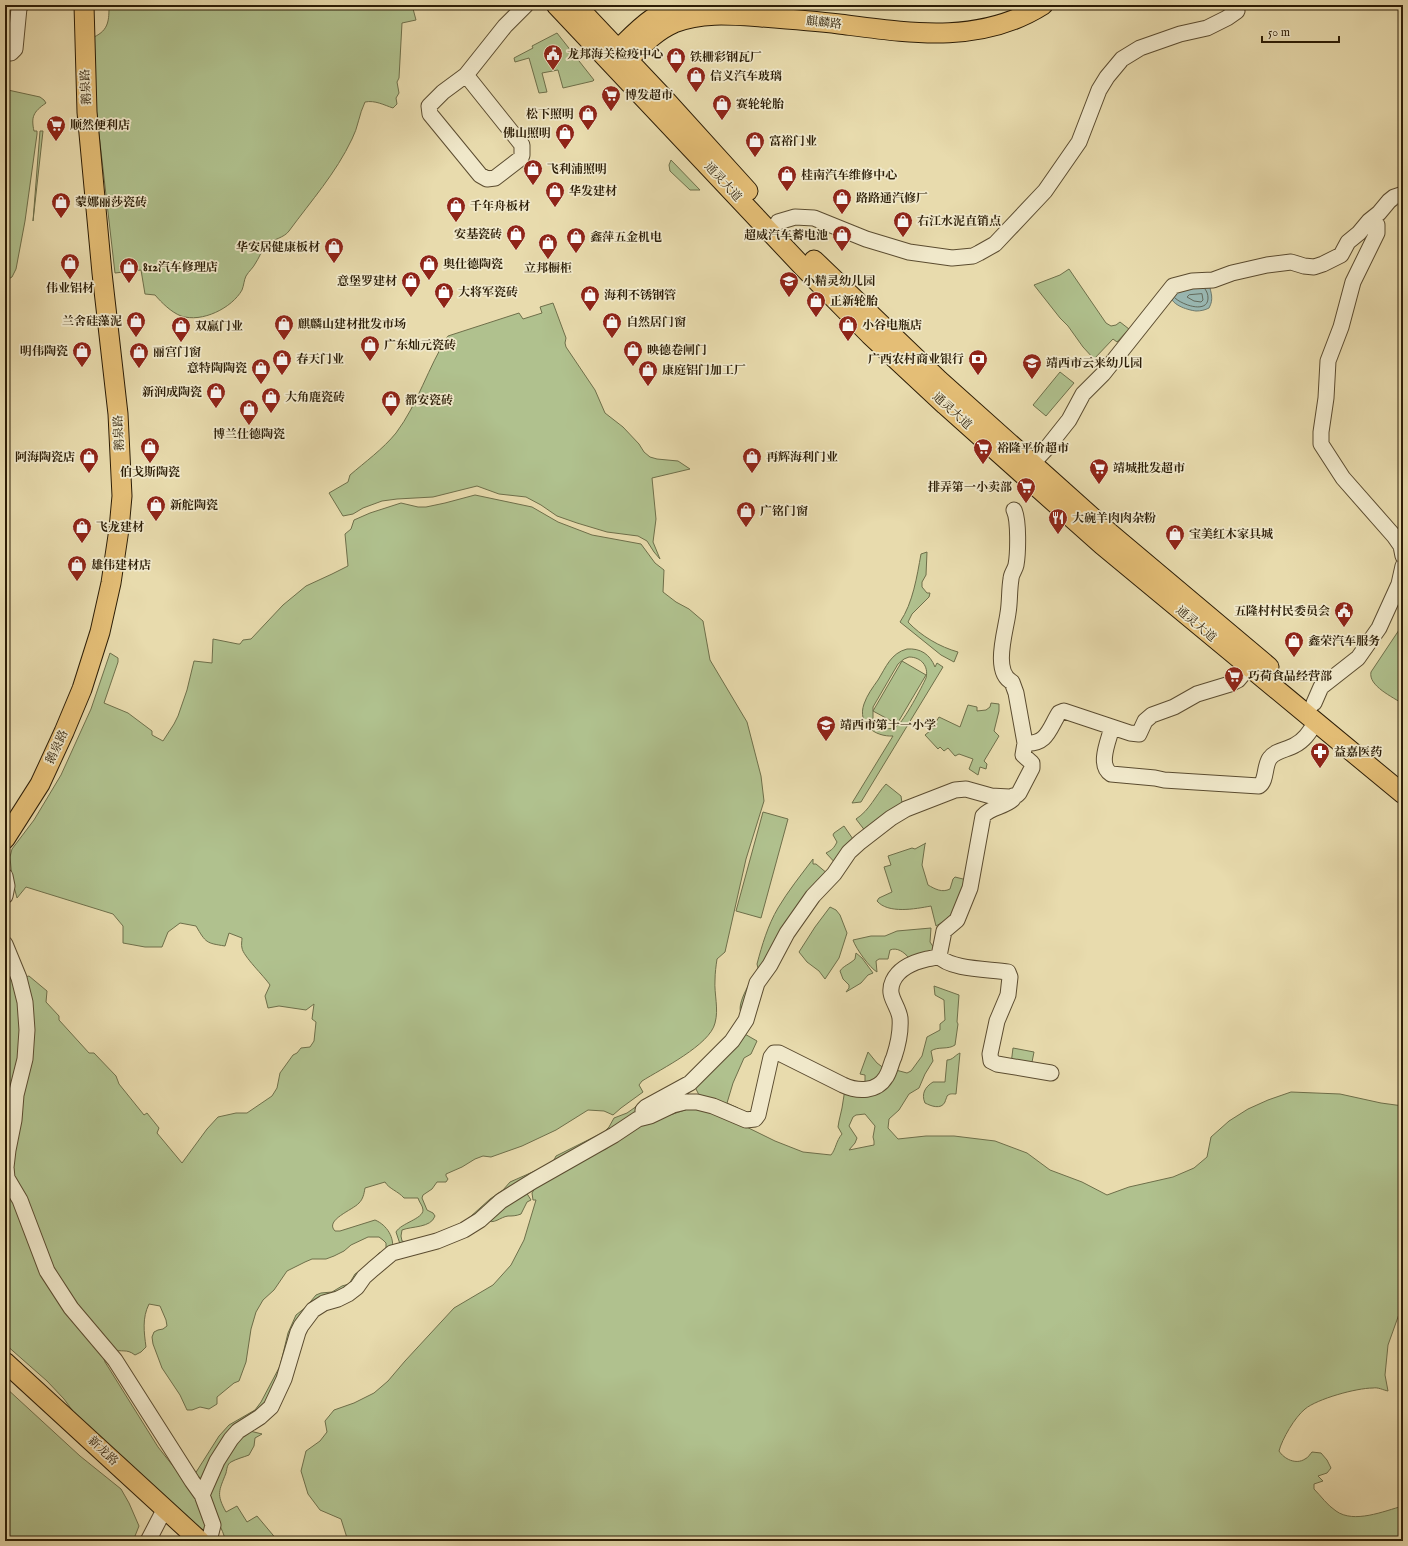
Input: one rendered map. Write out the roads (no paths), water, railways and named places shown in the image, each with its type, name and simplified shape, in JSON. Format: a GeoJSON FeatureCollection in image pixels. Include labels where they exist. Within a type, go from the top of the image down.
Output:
{"type":"FeatureCollection","features":[{"type":"Feature","properties":{"kind":"main road","name":"鹅泉路"},"geometry":{"type":"LineString","coordinates":[[5,821],[23,794],[40,762],[74,682],[91,631],[98,600],[110,514],[111,467],[108,415],[80,153],[74,50],[74,5]]}},
{"type":"Feature","properties":{"kind":"main road","name":"鹅泉路"},"geometry":{"type":"LineString","coordinates":[[5,839],[40,784],[84,684],[100,632],[111,583],[122,496],[118,414],[102,272],[87,112],[84,5]]}},
{"type":"Feature","properties":{"kind":"main road","name":"通灵大道"},"geometry":{"type":"LineString","coordinates":[[556,5],[618,60],[662,96],[811,257],[939,380],[1111,534],[1288,683],[1403,777]]}},
{"type":"Feature","properties":{"kind":"main road","name":"通灵大道"},"geometry":{"type":"LineString","coordinates":[[576,5],[618,60],[803,267],[870,334],[951,410],[1102,545],[1403,794]]}},
{"type":"Feature","properties":{"kind":"main road"},"geometry":{"type":"LineString","coordinates":[[618,60],[649,20],[672,9],[689,5]]}},
{"type":"Feature","properties":{"kind":"main road","name":"麒麟路"},"geometry":{"type":"LineString","coordinates":[[736,5],[935,23],[973,19],[1020,5]]}},
{"type":"Feature","properties":{"kind":"main road","name":"麒麟路"},"geometry":{"type":"LineString","coordinates":[[618,60],[663,28],[687,19],[701,16],[723,14],[822,23],[915,34],[935,34],[972,31],[997,25],[1030,12],[1043,5]]}},
{"type":"Feature","properties":{"kind":"main road","name":"新龙路"},"geometry":{"type":"LineString","coordinates":[[5,1362],[200,1541]]}},
{"type":"Feature","properties":{"kind":"main road","name":"新龙路"},"geometry":{"type":"LineString","coordinates":[[5,1375],[116,1473],[188,1541]]}},
{"type":"Feature","properties":{"kind":"street"},"geometry":{"type":"LineString","coordinates":[[5,53],[11,53],[15,49],[19,8],[21,5]]}},
{"type":"Feature","properties":{"kind":"street"},"geometry":{"type":"LineString","coordinates":[[466,75],[523,149],[521,158],[495,178],[487,180],[480,175],[430,114],[429,109],[431,103],[466,75],[505,26],[526,5]]}},
{"type":"Feature","properties":{"kind":"street"},"geometry":{"type":"LineString","coordinates":[[778,222],[795,217],[814,218],[896,249],[941,257],[963,257],[979,253],[995,244],[1045,191],[1079,142],[1099,90],[1107,77],[1122,59],[1140,48],[1180,34],[1206,28],[1221,21],[1237,11],[1234,5]]}},
{"type":"Feature","properties":{"kind":"street"},"geometry":{"type":"LineString","coordinates":[[1033,463],[1069,420],[1083,394],[1103,374],[1173,286],[1192,281],[1213,280],[1251,268],[1290,262],[1314,267],[1333,260],[1341,255],[1348,242],[1359,233],[1394,197],[1403,194]]}},
{"type":"Feature","properties":{"kind":"street"},"geometry":{"type":"LineString","coordinates":[[1369,221],[1377,225],[1377,233],[1353,282],[1341,327],[1328,361],[1321,444],[1343,478],[1394,536],[1400,546],[1403,556]]}},
{"type":"Feature","properties":{"kind":"street"},"geometry":{"type":"LineString","coordinates":[[939,956],[944,931],[957,920],[970,888],[983,816],[986,812],[1008,804],[1014,796],[1019,793],[1032,766],[1032,763],[1023,755],[1025,743],[1014,687],[1012,682],[1005,677],[1001,650],[1009,611],[1011,578],[1016,561],[1017,522],[1014,510]]}},
{"type":"Feature","properties":{"kind":"street"},"geometry":{"type":"LineString","coordinates":[[1314,703],[1321,687],[1358,658],[1379,628],[1399,584],[1403,566]]}},
{"type":"Feature","properties":{"kind":"street"},"geometry":{"type":"LineString","coordinates":[[1025,743],[1037,743],[1043,738],[1061,712],[1068,712],[1087,720],[1135,735],[1139,734],[1145,721],[1152,715],[1174,707],[1198,694],[1230,684],[1238,680],[1249,667]]}},
{"type":"Feature","properties":{"kind":"street"},"geometry":{"type":"LineString","coordinates":[[1112,727],[1104,762],[1107,771],[1111,774],[1164,780],[1259,786],[1262,783],[1268,761],[1271,757],[1279,751],[1296,745],[1306,736],[1316,722]]}},
{"type":"Feature","properties":{"kind":"street"},"geometry":{"type":"LineString","coordinates":[[643,1117],[643,1110],[646,1107],[690,1083],[738,1034],[749,1012],[757,983],[788,933],[814,896],[834,874],[849,852],[860,842],[890,818],[906,809],[955,790],[966,789],[998,797],[1014,796]]}},
{"type":"Feature","properties":{"kind":"street"},"geometry":{"type":"LineString","coordinates":[[5,876],[7,886],[5,896]]}},
{"type":"Feature","properties":{"kind":"street"},"geometry":{"type":"LineString","coordinates":[[5,944],[19,978],[25,1002],[27,1030],[24,1064],[16,1095],[14,1120],[8,1150],[6,1167],[7,1178],[20,1200],[47,1271],[71,1308],[115,1360],[192,1481],[202,1494],[213,1525],[209,1541]]}},
{"type":"Feature","properties":{"kind":"street"},"geometry":{"type":"LineString","coordinates":[[939,956],[945,961],[959,965],[1008,972],[1010,976],[1008,995],[998,1021],[990,1054],[991,1061],[997,1064],[1051,1073]]}},
{"type":"Feature","properties":{"kind":"street"},"geometry":{"type":"LineString","coordinates":[[202,1494],[217,1461],[231,1439],[238,1431],[260,1417],[271,1407],[284,1378],[298,1332],[313,1310],[324,1303],[348,1294],[357,1287],[364,1277],[392,1253],[437,1241],[464,1230],[480,1220],[493,1208],[516,1192],[614,1135],[638,1119],[650,1116],[679,1103],[697,1102],[713,1106],[742,1119],[755,1119],[758,1116],[771,1057],[774,1053],[816,1071],[847,1087],[867,1090],[873,1088],[887,1076],[899,1037],[899,1012],[890,994],[893,981],[897,974],[907,966],[939,956]]}},
{"type":"Feature","properties":{"kind":"street"},"geometry":{"type":"LineString","coordinates":[[148,1541],[161,1516]]}},
{"type":"Feature","properties":{"kind":"water"},"geometry":{"type":"Polygon","coordinates":[[[1209,284],[1212,296],[1209,308],[1196,311],[1183,308],[1172,300],[1171,293],[1209,284]]]}},
{"type":"Feature","properties":{"kind":"place","name":"龙邦海关检疫中心"},"geometry":{"type":"Point","coordinates":[553,71]}},
{"type":"Feature","properties":{"kind":"place","name":"铁栅彩钢瓦厂"},"geometry":{"type":"Point","coordinates":[676,74]}},
{"type":"Feature","properties":{"kind":"place","name":"信义汽车玻璃"},"geometry":{"type":"Point","coordinates":[696,93]}},
{"type":"Feature","properties":{"kind":"place","name":"博发超市"},"geometry":{"type":"Point","coordinates":[611,112]}},
{"type":"Feature","properties":{"kind":"place","name":"赛轮轮胎"},"geometry":{"type":"Point","coordinates":[722,121]}},
{"type":"Feature","properties":{"kind":"place","name":"松下照明"},"geometry":{"type":"Point","coordinates":[588,131]}},
{"type":"Feature","properties":{"kind":"place","name":"顺然便利店"},"geometry":{"type":"Point","coordinates":[56,142]}},
{"type":"Feature","properties":{"kind":"place","name":"佛山照明"},"geometry":{"type":"Point","coordinates":[565,150]}},
{"type":"Feature","properties":{"kind":"place","name":"富裕门业"},"geometry":{"type":"Point","coordinates":[755,158]}},
{"type":"Feature","properties":{"kind":"place","name":"飞利浦照明"},"geometry":{"type":"Point","coordinates":[533,186]}},
{"type":"Feature","properties":{"kind":"place","name":"桂南汽车维修中心"},"geometry":{"type":"Point","coordinates":[787,192]}},
{"type":"Feature","properties":{"kind":"place","name":"华发建材"},"geometry":{"type":"Point","coordinates":[555,208]}},
{"type":"Feature","properties":{"kind":"place","name":"路路通汽修厂"},"geometry":{"type":"Point","coordinates":[842,215]}},
{"type":"Feature","properties":{"kind":"place","name":"蒙娜丽莎瓷砖"},"geometry":{"type":"Point","coordinates":[61,219]}},
{"type":"Feature","properties":{"kind":"place","name":"千年舟板材"},"geometry":{"type":"Point","coordinates":[456,223]}},
{"type":"Feature","properties":{"kind":"place","name":"右江水泥直销点"},"geometry":{"type":"Point","coordinates":[903,238]}},
{"type":"Feature","properties":{"kind":"place","name":"安基瓷砖"},"geometry":{"type":"Point","coordinates":[516,251]}},
{"type":"Feature","properties":{"kind":"place","name":"超威汽车蓄电池"},"geometry":{"type":"Point","coordinates":[842,252]}},
{"type":"Feature","properties":{"kind":"place","name":"鑫萍五金机电"},"geometry":{"type":"Point","coordinates":[576,254]}},
{"type":"Feature","properties":{"kind":"place","name":"立邦橱柜"},"geometry":{"type":"Point","coordinates":[548,260]}},
{"type":"Feature","properties":{"kind":"place","name":"华安居健康板材"},"geometry":{"type":"Point","coordinates":[334,264]}},
{"type":"Feature","properties":{"kind":"place","name":"伟业铝材"},"geometry":{"type":"Point","coordinates":[70,280]}},
{"type":"Feature","properties":{"kind":"place","name":"奥仕德陶瓷"},"geometry":{"type":"Point","coordinates":[429,281]}},
{"type":"Feature","properties":{"kind":"place","name":"812汽车修理店"},"geometry":{"type":"Point","coordinates":[129,284]}},
{"type":"Feature","properties":{"kind":"place","name":"意堡罗建材"},"geometry":{"type":"Point","coordinates":[411,298]}},
{"type":"Feature","properties":{"kind":"place","name":"小精灵幼儿园"},"geometry":{"type":"Point","coordinates":[789,298]}},
{"type":"Feature","properties":{"kind":"place","name":"大将军瓷砖"},"geometry":{"type":"Point","coordinates":[444,309]}},
{"type":"Feature","properties":{"kind":"place","name":"海利不锈钢管"},"geometry":{"type":"Point","coordinates":[590,312]}},
{"type":"Feature","properties":{"kind":"place","name":"正新轮胎"},"geometry":{"type":"Point","coordinates":[816,318]}},
{"type":"Feature","properties":{"kind":"place","name":"兰舍硅藻泥"},"geometry":{"type":"Point","coordinates":[136,338]}},
{"type":"Feature","properties":{"kind":"place","name":"自然居门窗"},"geometry":{"type":"Point","coordinates":[612,339]}},
{"type":"Feature","properties":{"kind":"place","name":"麒麟山建材批发市场"},"geometry":{"type":"Point","coordinates":[284,341]}},
{"type":"Feature","properties":{"kind":"place","name":"小谷电瓶店"},"geometry":{"type":"Point","coordinates":[848,342]}},
{"type":"Feature","properties":{"kind":"place","name":"双赢门业"},"geometry":{"type":"Point","coordinates":[181,343]}},
{"type":"Feature","properties":{"kind":"place","name":"广东灿元瓷砖"},"geometry":{"type":"Point","coordinates":[370,362]}},
{"type":"Feature","properties":{"kind":"place","name":"映德卷闸门"},"geometry":{"type":"Point","coordinates":[633,367]}},
{"type":"Feature","properties":{"kind":"place","name":"明伟陶瓷"},"geometry":{"type":"Point","coordinates":[82,368]}},
{"type":"Feature","properties":{"kind":"place","name":"丽宫门窗"},"geometry":{"type":"Point","coordinates":[139,369]}},
{"type":"Feature","properties":{"kind":"place","name":"春天门业"},"geometry":{"type":"Point","coordinates":[282,376]}},
{"type":"Feature","properties":{"kind":"place","name":"广西农村商业银行"},"geometry":{"type":"Point","coordinates":[978,376]}},
{"type":"Feature","properties":{"kind":"place","name":"靖西市云来幼儿园"},"geometry":{"type":"Point","coordinates":[1032,380]}},
{"type":"Feature","properties":{"kind":"place","name":"意特陶陶瓷"},"geometry":{"type":"Point","coordinates":[261,385]}},
{"type":"Feature","properties":{"kind":"place","name":"康庭铝门加工厂"},"geometry":{"type":"Point","coordinates":[648,387]}},
{"type":"Feature","properties":{"kind":"place","name":"新润成陶瓷"},"geometry":{"type":"Point","coordinates":[216,409]}},
{"type":"Feature","properties":{"kind":"place","name":"大角鹿瓷砖"},"geometry":{"type":"Point","coordinates":[271,414]}},
{"type":"Feature","properties":{"kind":"place","name":"都安瓷砖"},"geometry":{"type":"Point","coordinates":[391,417]}},
{"type":"Feature","properties":{"kind":"place","name":"博兰仕德陶瓷"},"geometry":{"type":"Point","coordinates":[249,426]}},
{"type":"Feature","properties":{"kind":"place","name":"伯戈斯陶瓷"},"geometry":{"type":"Point","coordinates":[150,464]}},
{"type":"Feature","properties":{"kind":"place","name":"裕隆平价超市"},"geometry":{"type":"Point","coordinates":[983,465]}},
{"type":"Feature","properties":{"kind":"place","name":"阿海陶瓷店"},"geometry":{"type":"Point","coordinates":[89,474]}},
{"type":"Feature","properties":{"kind":"place","name":"再辉海利门业"},"geometry":{"type":"Point","coordinates":[752,474]}},
{"type":"Feature","properties":{"kind":"place","name":"靖城批发超市"},"geometry":{"type":"Point","coordinates":[1099,485]}},
{"type":"Feature","properties":{"kind":"place","name":"排弄第一小卖部"},"geometry":{"type":"Point","coordinates":[1026,504]}},
{"type":"Feature","properties":{"kind":"place","name":"新舵陶瓷"},"geometry":{"type":"Point","coordinates":[156,522]}},
{"type":"Feature","properties":{"kind":"place","name":"广铭门窗"},"geometry":{"type":"Point","coordinates":[746,528]}},
{"type":"Feature","properties":{"kind":"place","name":"大碗羊肉肉杂粉"},"geometry":{"type":"Point","coordinates":[1058,535]}},
{"type":"Feature","properties":{"kind":"place","name":"飞龙建材"},"geometry":{"type":"Point","coordinates":[82,544]}},
{"type":"Feature","properties":{"kind":"place","name":"宝美红木家具城"},"geometry":{"type":"Point","coordinates":[1175,551]}},
{"type":"Feature","properties":{"kind":"place","name":"雄伟建材店"},"geometry":{"type":"Point","coordinates":[77,582]}},
{"type":"Feature","properties":{"kind":"place","name":"五隆村村民委员会"},"geometry":{"type":"Point","coordinates":[1344,628]}},
{"type":"Feature","properties":{"kind":"place","name":"鑫荣汽车服务"},"geometry":{"type":"Point","coordinates":[1294,658]}},
{"type":"Feature","properties":{"kind":"place","name":"巧荷食品经营部"},"geometry":{"type":"Point","coordinates":[1234,693]}},
{"type":"Feature","properties":{"kind":"place","name":"靖西市第十一小学"},"geometry":{"type":"Point","coordinates":[826,742]}},
{"type":"Feature","properties":{"kind":"place","name":"益嘉医药"},"geometry":{"type":"Point","coordinates":[1320,769]}}]}
